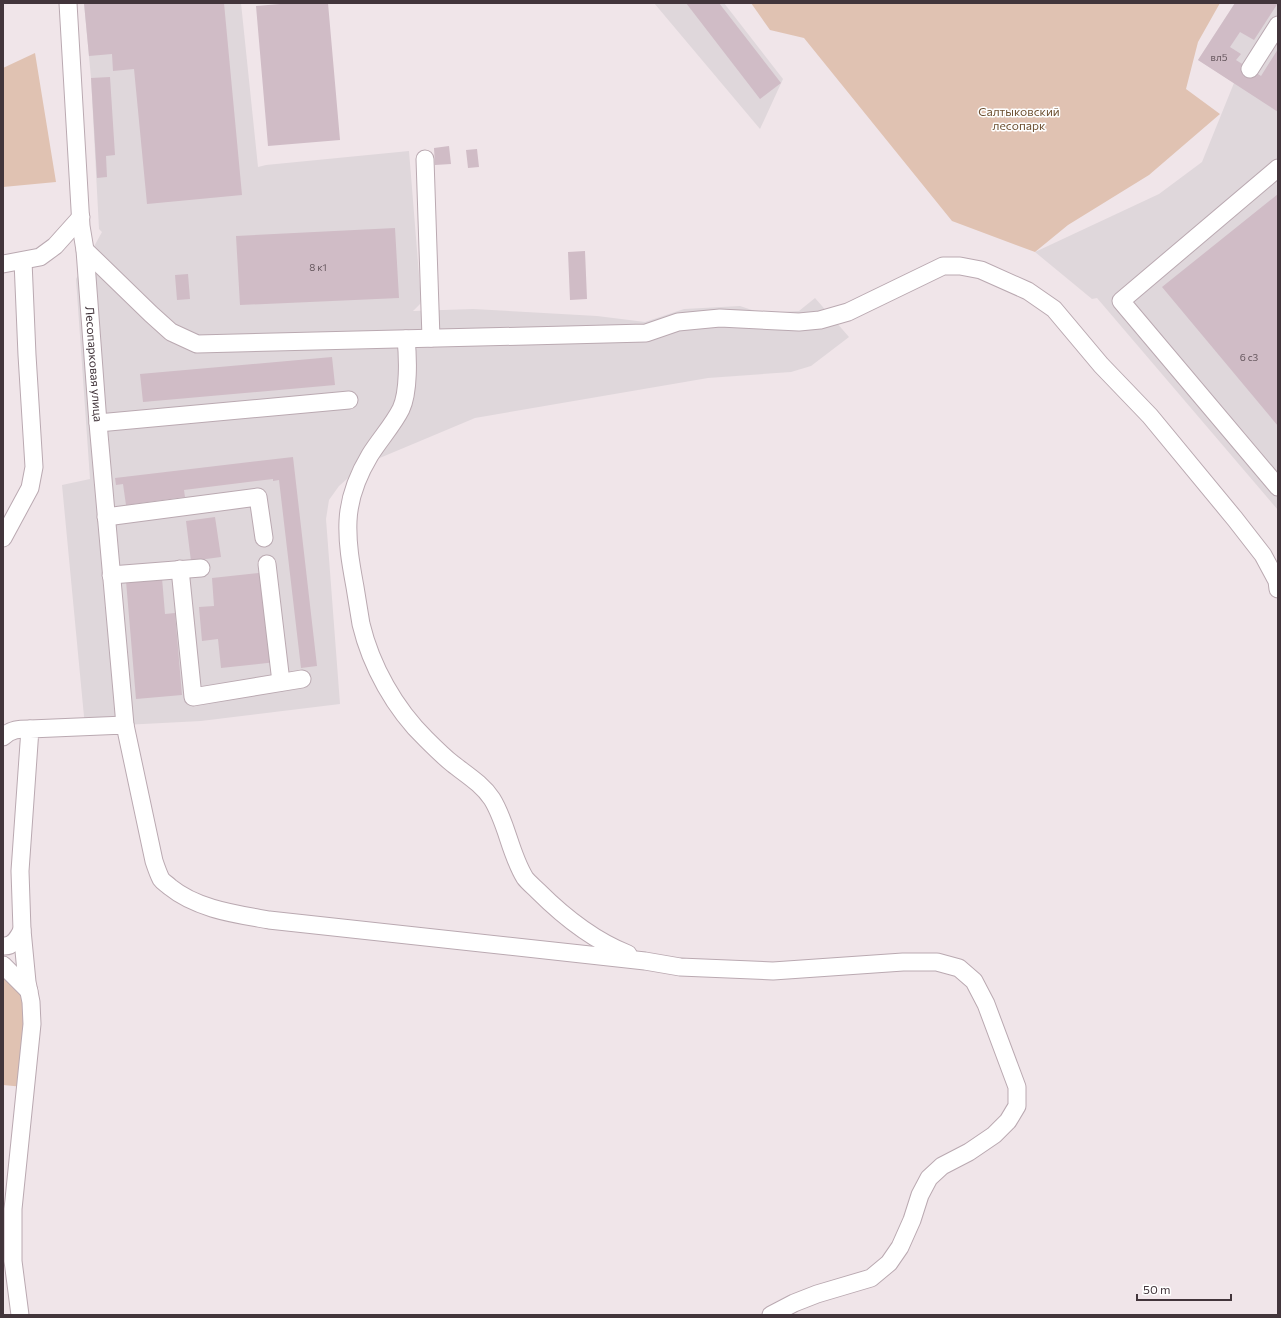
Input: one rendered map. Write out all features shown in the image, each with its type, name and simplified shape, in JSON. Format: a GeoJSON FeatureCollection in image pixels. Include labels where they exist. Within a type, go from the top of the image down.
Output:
{"type":"FeatureCollection","features":[{"type":"Feature","properties":{"kind":"street","name":"Лесопарковая улица"},"geometry":{"type":"LineString","coordinates":[[68,3],[81,217],[125,725],[154,862],[162,880],[176,892],[192,900],[214,908],[269,920],[645,961]]}},
{"type":"Feature","properties":{"kind":"street"},"geometry":{"type":"LineString","coordinates":[[1250,69],[1278,25]]}},
{"type":"Feature","properties":{"kind":"street"},"geometry":{"type":"LineString","coordinates":[[425,159],[431,338]]}},
{"type":"Feature","properties":{"kind":"street"},"geometry":{"type":"LineString","coordinates":[[1278,168],[1120,301],[1278,487]]}},
{"type":"Feature","properties":{"kind":"street"},"geometry":{"type":"LineString","coordinates":[[3,264],[40,257],[55,246],[81,217]]}},
{"type":"Feature","properties":{"kind":"street"},"geometry":{"type":"LineString","coordinates":[[85,250],[171,332],[197,344],[646,333],[678,322],[720,318],[799,322],[820,320],[848,312],[943,266],[960,266],[981,270],[1028,291],[1054,309],[1101,365],[1150,416],[1235,519],[1263,555],[1276,581],[1278,589]]}},
{"type":"Feature","properties":{"kind":"street"},"geometry":{"type":"LineString","coordinates":[[3,538],[30,488],[34,467],[27,355],[24,261]]}},
{"type":"Feature","properties":{"kind":"street"},"geometry":{"type":"LineString","coordinates":[[406,339],[408,357],[407,381],[402,407],[370,455],[358,477],[351,498],[348,520],[348,552],[362,626],[376,669],[399,709],[424,738],[452,763],[477,781],[491,798],[504,823],[514,853],[525,878],[549,902],[578,926],[613,948],[645,961],[680,967],[773,971],[903,962],[937,962],[959,968],[974,981],[983,998],[1017,1087],[1017,1106],[1008,1121],[994,1135],[969,1152],[942,1166],[929,1178],[920,1195],[912,1220],[900,1247],[889,1262],[871,1278],[817,1294],[794,1303],[771,1315]]}},
{"type":"Feature","properties":{"kind":"street"},"geometry":{"type":"LineString","coordinates":[[98,423],[349,400]]}},
{"type":"Feature","properties":{"kind":"street"},"geometry":{"type":"LineString","coordinates":[[106,517],[258,497],[264,538]]}},
{"type":"Feature","properties":{"kind":"street"},"geometry":{"type":"LineString","coordinates":[[267,564],[281,682]]}},
{"type":"Feature","properties":{"kind":"street"},"geometry":{"type":"LineString","coordinates":[[111,575],[201,568]]}},
{"type":"Feature","properties":{"kind":"street"},"geometry":{"type":"LineString","coordinates":[[180,569],[193,697],[302,679]]}},
{"type":"Feature","properties":{"kind":"street"},"geometry":{"type":"LineString","coordinates":[[3,737],[9,731],[19,729],[125,725]]}},
{"type":"Feature","properties":{"kind":"street"},"geometry":{"type":"LineString","coordinates":[[20,1315],[13,1261],[13,1209],[32,1024],[31,1002],[22,930],[20,871],[30,729]]}},
{"type":"Feature","properties":{"kind":"street"},"geometry":{"type":"LineString","coordinates":[[3,946],[7,946],[14,942],[22,930]]}},
{"type":"Feature","properties":{"kind":"street"},"geometry":{"type":"LineString","coordinates":[[3,965],[29,991]]}},
{"type":"Feature","properties":{"kind":"shaded area"},"geometry":{"type":"Polygon","coordinates":[[[84,3],[241,3],[258,167],[409,151],[421,300],[420,304],[413,311],[473,309],[597,316],[645,322],[684,309],[740,306],[761,313],[799,311],[815,298],[849,337],[811,366],[791,372],[708,378],[475,418],[363,465],[339,486],[329,500],[326,519],[340,704],[201,721],[85,727],[62,485],[90,479],[76,279],[102,232],[99,229],[91,78],[84,3]]]}},
{"type":"Feature","properties":{"kind":"shaded area"},"geometry":{"type":"Polygon","coordinates":[[[654,3],[724,3],[783,79],[760,129],[654,3]]]}},
{"type":"Feature","properties":{"kind":"shaded area"},"geometry":{"type":"Polygon","coordinates":[[[1235,3],[1278,3],[1278,510],[1097,298],[1092,299],[1035,252],[1159,194],[1202,162],[1234,83],[1198,60],[1235,3]]]}},
{"type":"Feature","properties":{"kind":"green space","name":"Салтыковский лесопарк"},"geometry":{"type":"Polygon","coordinates":[[[751,3],[1220,3],[1198,42],[1186,89],[1220,114],[1149,175],[1068,225],[1035,252],[952,221],[804,38],[770,30],[751,3]]]}},
{"type":"Feature","properties":{"kind":"green space"},"geometry":{"type":"Polygon","coordinates":[[[35,53],[56,182],[3,187],[3,68],[35,53]]]}},
{"type":"Feature","properties":{"kind":"green space"},"geometry":{"type":"Polygon","coordinates":[[[3,965],[29,991],[24,1087],[3,1085],[3,965]]]}},
{"type":"Feature","properties":{"kind":"building"},"geometry":{"type":"Polygon","coordinates":[[[84,3],[224,3],[242,195],[147,204],[134,69],[113,71],[112,54],[89,56],[84,3]]]}},
{"type":"Feature","properties":{"kind":"building"},"geometry":{"type":"Polygon","coordinates":[[[292,3],[328,3],[340,140],[268,146],[256,6],[292,3]]]}},
{"type":"Feature","properties":{"kind":"building"},"geometry":{"type":"Polygon","coordinates":[[[686,3],[719,3],[781,83],[760,99],[686,3]]]}},
{"type":"Feature","properties":{"kind":"building"},"geometry":{"type":"Polygon","coordinates":[[[1235,3],[1278,3],[1254,40],[1240,32],[1230,47],[1241,54],[1236,60],[1261,76],[1278,49],[1278,112],[1198,60],[1235,3]]]}},
{"type":"Feature","properties":{"kind":"building"},"geometry":{"type":"Polygon","coordinates":[[[110,77],[115,155],[106,156],[107,177],[97,178],[91,78],[110,77]]]}},
{"type":"Feature","properties":{"kind":"building"},"geometry":{"type":"Polygon","coordinates":[[[449,146],[451,164],[435,165],[434,148],[449,146]]]}},
{"type":"Feature","properties":{"kind":"building"},"geometry":{"type":"Polygon","coordinates":[[[477,149],[479,167],[468,168],[466,150],[477,149]]]}},
{"type":"Feature","properties":{"kind":"building"},"geometry":{"type":"Polygon","coordinates":[[[1278,194],[1278,426],[1162,287],[1278,194]]]}},
{"type":"Feature","properties":{"kind":"building"},"geometry":{"type":"Polygon","coordinates":[[[395,228],[399,298],[240,305],[236,236],[395,228]]]}},
{"type":"Feature","properties":{"kind":"building"},"geometry":{"type":"Polygon","coordinates":[[[585,251],[587,299],[570,300],[568,252],[585,251]]]}},
{"type":"Feature","properties":{"kind":"building"},"geometry":{"type":"Polygon","coordinates":[[[188,274],[190,299],[177,300],[175,275],[188,274]]]}},
{"type":"Feature","properties":{"kind":"building"},"geometry":{"type":"Polygon","coordinates":[[[332,357],[335,385],[143,402],[140,374],[332,357]]]}},
{"type":"Feature","properties":{"kind":"building"},"geometry":{"type":"Polygon","coordinates":[[[293,457],[317,666],[301,668],[279,480],[273,481],[273,479],[184,490],[185,497],[126,505],[123,484],[116,485],[115,478],[293,457]]]}},
{"type":"Feature","properties":{"kind":"building"},"geometry":{"type":"Polygon","coordinates":[[[215,517],[221,557],[191,561],[186,521],[215,517]]]}},
{"type":"Feature","properties":{"kind":"building"},"geometry":{"type":"Polygon","coordinates":[[[267,572],[276,662],[221,668],[218,639],[202,641],[199,607],[214,606],[212,578],[267,572]]]}},
{"type":"Feature","properties":{"kind":"building"},"geometry":{"type":"Polygon","coordinates":[[[162,578],[165,614],[175,613],[182,695],[136,699],[126,581],[162,578]]]}}]}
